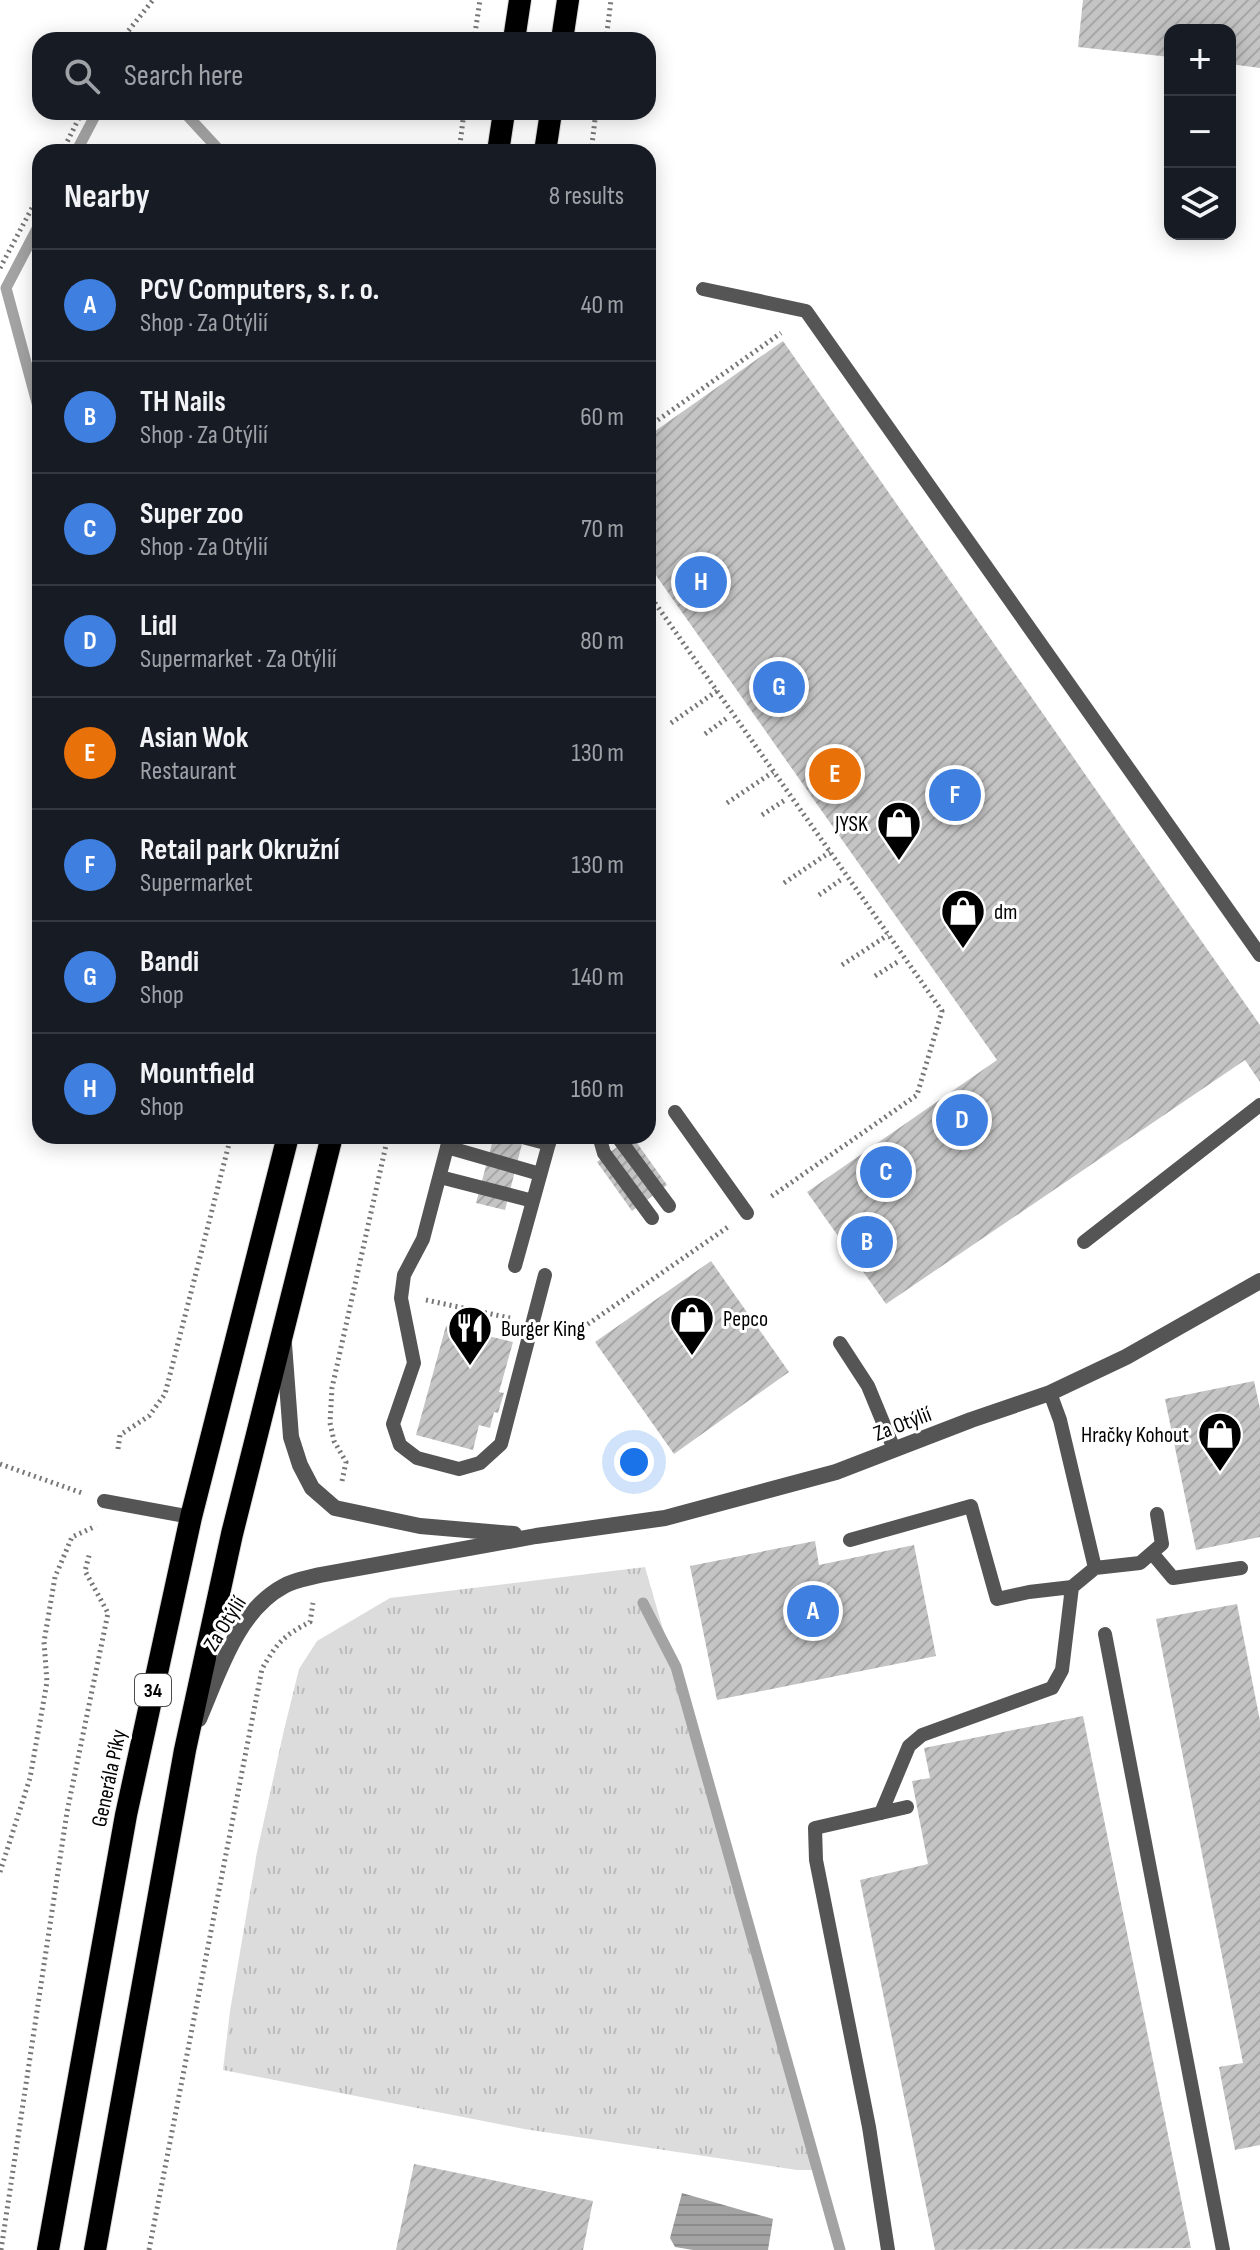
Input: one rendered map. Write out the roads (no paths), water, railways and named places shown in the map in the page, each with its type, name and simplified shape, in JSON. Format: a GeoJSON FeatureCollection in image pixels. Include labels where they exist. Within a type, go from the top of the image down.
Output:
{"type":"FeatureCollection","features":[{"type":"Feature","properties":{"kind":"highway"},"geometry":{"type":"LineString","coordinates":[[515,32],[520,0]]}},
{"type":"Feature","properties":{"kind":"highway"},"geometry":{"type":"LineString","coordinates":[[563,32],[568,0]]}},
{"type":"Feature","properties":{"kind":"highway"},"geometry":{"type":"LineString","coordinates":[[499,144],[503,120]]}},
{"type":"Feature","properties":{"kind":"highway"},"geometry":{"type":"LineString","coordinates":[[546,144],[550,120]]}},
{"type":"Feature","properties":{"kind":"highway","name":"Generála Píky"},"geometry":{"type":"LineString","coordinates":[[48,2250],[126,1815],[191,1517],[286,1144]]}},
{"type":"Feature","properties":{"kind":"highway","name":"34"},"geometry":{"type":"LineString","coordinates":[[95,2250],[185,1750],[232,1534],[330,1144]]}},
{"type":"Feature","properties":{"kind":"street","name":"Za Otýlií"},"geometry":{"type":"LineString","coordinates":[[185,1750],[235,1639],[260,1604],[285,1585],[320,1575],[536,1536],[665,1518],[836,1472],[1050,1393],[1126,1357],[1260,1281]]}},
{"type":"Feature","properties":{"kind":"street","name":"Za Otýlií"},"geometry":{"type":"LineString","coordinates":[[283,1331],[291,1437],[312,1488],[335,1508],[420,1526],[536,1536]]}},
{"type":"Feature","properties":{"kind":"lane"},"geometry":{"type":"LineString","coordinates":[[703,289],[806,311],[1260,955]]}},
{"type":"Feature","properties":{"kind":"lane"},"geometry":{"type":"LineString","coordinates":[[1084,1242],[1260,1105]]}},
{"type":"Feature","properties":{"kind":"lane"},"geometry":{"type":"LineString","coordinates":[[675,1112],[747,1213]]}},
{"type":"Feature","properties":{"kind":"lane"},"geometry":{"type":"LineString","coordinates":[[448,1144],[423,1239],[404,1275],[401,1298],[414,1363],[393,1424],[400,1445],[417,1458],[459,1469],[480,1463],[501,1444],[545,1275]]}},
{"type":"Feature","properties":{"kind":"lane"},"geometry":{"type":"LineString","coordinates":[[454,1144],[540,1174]]}},
{"type":"Feature","properties":{"kind":"lane"},"geometry":{"type":"LineString","coordinates":[[515,1266],[549,1144]]}},
{"type":"Feature","properties":{"kind":"lane"},"geometry":{"type":"LineString","coordinates":[[601,1144],[604,1153],[652,1218]]}},
{"type":"Feature","properties":{"kind":"lane"},"geometry":{"type":"LineString","coordinates":[[623,1144],[669,1206]]}},
{"type":"Feature","properties":{"kind":"lane"},"geometry":{"type":"LineString","coordinates":[[440,1177],[533,1201]]}},
{"type":"Feature","properties":{"kind":"lane"},"geometry":{"type":"LineString","coordinates":[[840,1343],[868,1386],[894,1449]]}},
{"type":"Feature","properties":{"kind":"lane"},"geometry":{"type":"LineString","coordinates":[[1050,1393],[1060,1420],[1095,1568]]}},
{"type":"Feature","properties":{"kind":"lane"},"geometry":{"type":"LineString","coordinates":[[104,1501],[191,1517]]}},
{"type":"Feature","properties":{"kind":"lane"},"geometry":{"type":"LineString","coordinates":[[850,1540],[971,1506],[997,1599],[1072,1587],[1095,1568],[1140,1563],[1162,1544],[1157,1514]]}},
{"type":"Feature","properties":{"kind":"lane"},"geometry":{"type":"LineString","coordinates":[[1152,1553],[1173,1578],[1241,1568]]}},
{"type":"Feature","properties":{"kind":"lane"},"geometry":{"type":"LineString","coordinates":[[881,1813],[909,1746],[922,1735],[1052,1688],[1062,1670],[1072,1587]]}},
{"type":"Feature","properties":{"kind":"lane"},"geometry":{"type":"LineString","coordinates":[[1105,1634],[1223,2250]]}},
{"type":"Feature","properties":{"kind":"lane"},"geometry":{"type":"LineString","coordinates":[[888,2250],[869,2127],[816,1860],[815,1828],[907,1807]]}},
{"type":"Feature","properties":{"kind":"waterway"},"geometry":{"type":"LineString","coordinates":[[80,144],[93,120]]}},
{"type":"Feature","properties":{"kind":"waterway"},"geometry":{"type":"LineString","coordinates":[[191,120],[214,144]]}},
{"type":"Feature","properties":{"kind":"waterway"},"geometry":{"type":"LineString","coordinates":[[32,238],[6,288],[32,384]]}},
{"type":"Feature","properties":{"kind":"waterway"},"geometry":{"type":"LineString","coordinates":[[643,1603],[676,1667],[840,2250]]}},
{"type":"Feature","properties":{"kind":"place","name":"Mountfield"},"geometry":{"type":"Point","coordinates":[701,582]}},
{"type":"Feature","properties":{"kind":"place","name":"Bandi"},"geometry":{"type":"Point","coordinates":[779,687]}},
{"type":"Feature","properties":{"kind":"place","name":"Asian Wok"},"geometry":{"type":"Point","coordinates":[835,774]}},
{"type":"Feature","properties":{"kind":"place","name":"Retail park Okružní"},"geometry":{"type":"Point","coordinates":[955,795]}},
{"type":"Feature","properties":{"kind":"place","name":"JYSK"},"geometry":{"type":"Point","coordinates":[899,862]}},
{"type":"Feature","properties":{"kind":"place","name":"dm"},"geometry":{"type":"Point","coordinates":[963,950]}},
{"type":"Feature","properties":{"kind":"place","name":"Lidl"},"geometry":{"type":"Point","coordinates":[962,1120]}},
{"type":"Feature","properties":{"kind":"place","name":"Super zoo"},"geometry":{"type":"Point","coordinates":[886,1172]}},
{"type":"Feature","properties":{"kind":"place","name":"TH Nails"},"geometry":{"type":"Point","coordinates":[867,1242]}},
{"type":"Feature","properties":{"kind":"place","name":"Pepco"},"geometry":{"type":"Point","coordinates":[692,1357]}},
{"type":"Feature","properties":{"kind":"place","name":"Burger King"},"geometry":{"type":"Point","coordinates":[470,1367]}},
{"type":"Feature","properties":{"kind":"place","name":"Hračky Kohout"},"geometry":{"type":"Point","coordinates":[1220,1473]}},
{"type":"Feature","properties":{"kind":"place","name":"PCV Computers, s. r. o."},"geometry":{"type":"Point","coordinates":[813,1611]}}]}
